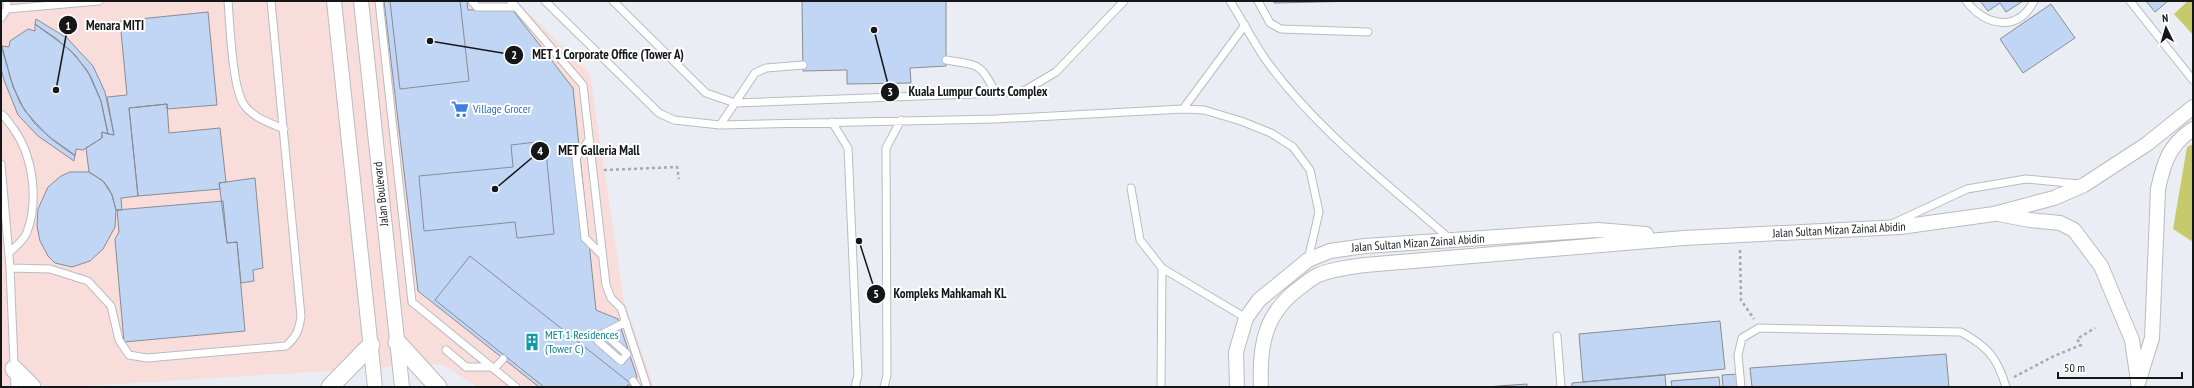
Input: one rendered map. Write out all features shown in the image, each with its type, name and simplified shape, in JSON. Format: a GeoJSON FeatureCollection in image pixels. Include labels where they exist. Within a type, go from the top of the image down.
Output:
{"type":"FeatureCollection","features":[{"type":"Feature","properties":{"kind":"street"},"geometry":{"type":"LineString","coordinates":[[334,1],[375,387]]}},
{"type":"Feature","properties":{"kind":"street","name":"Jalan Boulevard"},"geometry":{"type":"LineString","coordinates":[[361,1],[396,342],[402,387]]}},
{"type":"Feature","properties":{"kind":"street","name":"Jalan Sultan Mizan Zainal Abidin"},"geometry":{"type":"LineString","coordinates":[[1261,387],[1261,354],[1268,323],[1280,305],[1295,291],[1317,276],[1334,270],[1365,265],[1684,238],[1883,228],[1994,214],[2054,198],[2084,185],[2147,144],[2193,107]]}},
{"type":"Feature","properties":{"kind":"street"},"geometry":{"type":"LineString","coordinates":[[2138,385],[2152,338],[2158,189],[2163,168],[2171,151],[2179,138],[2193,129]]}},
{"type":"Feature","properties":{"kind":"street","name":"Jalan Sultan Mizan Zainal Abidin"},"geometry":{"type":"LineString","coordinates":[[1994,214],[2060,223],[2074,230],[2101,266],[2132,340],[2138,385]]}},
{"type":"Feature","properties":{"kind":"street","name":"Jalan Sultan Mizan Zainal Abidin"},"geometry":{"type":"LineString","coordinates":[[1237,387],[1236,352],[1246,318],[1259,300],[1308,260],[1330,251],[1365,246],[1598,230],[1684,238]]}},
{"type":"Feature","properties":{"kind":"street"},"geometry":{"type":"LineString","coordinates":[[396,342],[438,387]]}},
{"type":"Feature","properties":{"kind":"street"},"geometry":{"type":"LineString","coordinates":[[330,387],[371,345]]}},
{"type":"Feature","properties":{"kind":"street"},"geometry":{"type":"LineString","coordinates":[[14,369],[32,387]]}},
{"type":"Feature","properties":{"kind":"lane"},"geometry":{"type":"LineString","coordinates":[[1,18],[7,9],[7,1]]}},
{"type":"Feature","properties":{"kind":"lane"},"geometry":{"type":"LineString","coordinates":[[7,9],[99,1]]}},
{"type":"Feature","properties":{"kind":"lane"},"geometry":{"type":"LineString","coordinates":[[228,1],[237,92],[244,106],[257,117],[284,129]]}},
{"type":"Feature","properties":{"kind":"lane"},"geometry":{"type":"LineString","coordinates":[[10,268],[50,269],[88,281],[111,306],[119,340],[129,355],[147,358],[286,346],[299,331],[300,316],[284,129],[271,1]]}},
{"type":"Feature","properties":{"kind":"lane"},"geometry":{"type":"LineString","coordinates":[[379,1],[412,302],[516,387]]}},
{"type":"Feature","properties":{"kind":"lane"},"geometry":{"type":"LineString","coordinates":[[472,1],[477,7],[516,6]]}},
{"type":"Feature","properties":{"kind":"lane"},"geometry":{"type":"LineString","coordinates":[[545,1],[658,113],[674,120],[720,125],[996,119],[1182,109],[1204,110],[1241,121],[1271,133],[1293,147],[1310,170],[1319,212],[1308,260]]}},
{"type":"Feature","properties":{"kind":"lane"},"geometry":{"type":"LineString","coordinates":[[613,1],[706,93],[735,103],[1022,92],[1056,72],[1124,1]]}},
{"type":"Feature","properties":{"kind":"lane"},"geometry":{"type":"LineString","coordinates":[[1230,1],[1267,62],[1332,136],[1452,241]]}},
{"type":"Feature","properties":{"kind":"lane"},"geometry":{"type":"LineString","coordinates":[[1258,1],[1270,23],[1281,29],[1368,32]]}},
{"type":"Feature","properties":{"kind":"lane"},"geometry":{"type":"LineString","coordinates":[[1966,1],[1970,6],[1994,23],[2010,22],[2030,10],[2034,1]]}},
{"type":"Feature","properties":{"kind":"lane"},"geometry":{"type":"LineString","coordinates":[[2130,1],[2193,80]]}},
{"type":"Feature","properties":{"kind":"lane"},"geometry":{"type":"LineString","coordinates":[[516,6],[527,28]]}},
{"type":"Feature","properties":{"kind":"lane"},"geometry":{"type":"LineString","coordinates":[[516,6],[582,85],[606,285],[611,298],[621,308],[647,387]]}},
{"type":"Feature","properties":{"kind":"lane"},"geometry":{"type":"LineString","coordinates":[[1182,109],[1245,25]]}},
{"type":"Feature","properties":{"kind":"lane"},"geometry":{"type":"LineString","coordinates":[[946,60],[974,65],[984,70],[996,94]]}},
{"type":"Feature","properties":{"kind":"lane"},"geometry":{"type":"LineString","coordinates":[[720,125],[755,73],[766,68],[803,65]]}},
{"type":"Feature","properties":{"kind":"lane"},"geometry":{"type":"LineString","coordinates":[[1,114],[18,135],[29,157],[33,177],[31,219],[27,234],[9,253]]}},
{"type":"Feature","properties":{"kind":"lane"},"geometry":{"type":"LineString","coordinates":[[884,387],[887,352],[886,148],[901,120]]}},
{"type":"Feature","properties":{"kind":"lane"},"geometry":{"type":"LineString","coordinates":[[832,122],[848,148],[858,368],[855,387]]}},
{"type":"Feature","properties":{"kind":"lane"},"geometry":{"type":"LineString","coordinates":[[589,140],[576,158],[585,238],[602,255]]}},
{"type":"Feature","properties":{"kind":"lane"},"geometry":{"type":"LineString","coordinates":[[1,164],[10,268],[15,387]]}},
{"type":"Feature","properties":{"kind":"lane"},"geometry":{"type":"LineString","coordinates":[[1883,228],[1967,189],[2026,179],[2084,185]]}},
{"type":"Feature","properties":{"kind":"lane"},"geometry":{"type":"LineString","coordinates":[[1131,188],[1140,240],[1162,268],[1246,318]]}},
{"type":"Feature","properties":{"kind":"lane"},"geometry":{"type":"LineString","coordinates":[[1161,387],[1162,268]]}},
{"type":"Feature","properties":{"kind":"lane"},"geometry":{"type":"LineString","coordinates":[[604,333],[626,322]]}},
{"type":"Feature","properties":{"kind":"lane"},"geometry":{"type":"LineString","coordinates":[[1741,387],[1738,355],[1742,338],[1759,328],[1961,332],[1981,344],[1997,361],[2005,384]]}},
{"type":"Feature","properties":{"kind":"lane"},"geometry":{"type":"LineString","coordinates":[[1557,336],[1561,387]]}},
{"type":"Feature","properties":{"kind":"lane"},"geometry":{"type":"LineString","coordinates":[[446,350],[466,367],[493,368],[503,358]]}},
{"type":"Feature","properties":{"kind":"path"},"geometry":{"type":"LineString","coordinates":[[592,170],[677,167],[679,179]]}},
{"type":"Feature","properties":{"kind":"path"},"geometry":{"type":"LineString","coordinates":[[1740,235],[1741,300],[1759,328]]}},
{"type":"Feature","properties":{"kind":"path"},"geometry":{"type":"LineString","coordinates":[[2005,384],[2054,356],[2081,345],[2077,339],[2096,328]]}},
{"type":"Feature","properties":{"kind":"shaded area"},"geometry":{"type":"Polygon","coordinates":[[[1,1],[517,1],[590,74],[624,301],[654,387],[477,387],[442,364],[69,387],[1,387],[1,1]]]}},
{"type":"Feature","properties":{"kind":"green space"},"geometry":{"type":"Polygon","coordinates":[[[2188,1],[2193,1],[2193,35],[2174,14],[2188,1]]]}},
{"type":"Feature","properties":{"kind":"green space"},"geometry":{"type":"Polygon","coordinates":[[[2193,144],[2193,242],[2173,229],[2187,147],[2193,144]]]}},
{"type":"Feature","properties":{"kind":"building"},"geometry":{"type":"Polygon","coordinates":[[[384,1],[467,1],[468,10],[511,8],[573,88],[596,310],[618,319],[637,377],[629,387],[539,387],[418,291],[384,1]]]}},
{"type":"Feature","properties":{"kind":"building"},"geometry":{"type":"Polygon","coordinates":[[[390,1],[460,1],[469,81],[400,89],[390,1]]]}},
{"type":"Feature","properties":{"kind":"building"},"geometry":{"type":"Polygon","coordinates":[[[802,1],[946,1],[946,66],[910,68],[911,83],[847,84],[847,70],[803,71],[802,1]]]}},
{"type":"Feature","properties":{"kind":"building"},"geometry":{"type":"Polygon","coordinates":[[[1274,1],[1361,1],[1274,3],[1274,1]]]}},
{"type":"Feature","properties":{"kind":"building"},"geometry":{"type":"Polygon","coordinates":[[[1980,1],[2023,1],[2006,12],[2000,3],[1988,11],[1980,1]]]}},
{"type":"Feature","properties":{"kind":"building"},"geometry":{"type":"Polygon","coordinates":[[[2146,1],[2168,1],[2155,12],[2146,1]]]}},
{"type":"Feature","properties":{"kind":"building"},"geometry":{"type":"Polygon","coordinates":[[[2051,4],[2075,38],[2023,73],[2000,39],[2051,4]]]}},
{"type":"Feature","properties":{"kind":"building"},"geometry":{"type":"Polygon","coordinates":[[[208,12],[217,105],[167,109],[167,104],[129,108],[138,196],[121,198],[122,210],[116,210],[108,187],[103,181],[89,172],[86,148],[102,138],[102,132],[114,135],[107,97],[127,95],[120,21],[208,12]]]}},
{"type":"Feature","properties":{"kind":"building"},"geometry":{"type":"Polygon","coordinates":[[[36,19],[67,38],[93,66],[105,92],[114,135],[108,134],[101,101],[87,70],[70,50],[35,24],[36,19]]]}},
{"type":"Feature","properties":{"kind":"building"},"geometry":{"type":"Polygon","coordinates":[[[35,24],[57,39],[76,56],[91,77],[101,101],[108,134],[102,132],[102,138],[83,150],[76,149],[75,156],[54,141],[35,124],[20,103],[11,80],[2,46],[9,47],[10,41],[28,29],[35,31],[35,24]]]}},
{"type":"Feature","properties":{"kind":"building"},"geometry":{"type":"Polygon","coordinates":[[[1,45],[13,87],[25,111],[48,136],[75,155],[74,161],[38,136],[18,115],[1,69],[1,45]]]}},
{"type":"Feature","properties":{"kind":"building"},"geometry":{"type":"Polygon","coordinates":[[[167,104],[169,133],[220,128],[226,182],[219,183],[220,189],[138,196],[129,108],[167,104]]]}},
{"type":"Feature","properties":{"kind":"building"},"geometry":{"type":"Polygon","coordinates":[[[545,141],[554,234],[517,238],[515,222],[424,231],[419,176],[513,167],[511,145],[545,141]]]}},
{"type":"Feature","properties":{"kind":"building"},"geometry":{"type":"Polygon","coordinates":[[[70,172],[89,172],[103,181],[112,195],[116,210],[115,227],[103,249],[90,261],[72,267],[55,263],[48,256],[40,241],[37,226],[38,209],[48,187],[61,176],[70,172]]]}},
{"type":"Feature","properties":{"kind":"building"},"geometry":{"type":"Polygon","coordinates":[[[255,178],[263,268],[253,270],[254,281],[241,283],[237,242],[227,243],[219,183],[255,178]]]}},
{"type":"Feature","properties":{"kind":"building"},"geometry":{"type":"Polygon","coordinates":[[[223,201],[227,243],[237,242],[245,331],[124,342],[115,239],[119,232],[117,210],[223,201]]]}},
{"type":"Feature","properties":{"kind":"building","name":"MET 1 Residences (Tower C)"},"geometry":{"type":"Polygon","coordinates":[[[470,256],[630,383],[626,387],[544,387],[435,300],[470,256]]]}},
{"type":"Feature","properties":{"kind":"building"},"geometry":{"type":"Polygon","coordinates":[[[1720,321],[1725,369],[1583,382],[1579,334],[1720,321]]]}},
{"type":"Feature","properties":{"kind":"building"},"geometry":{"type":"Polygon","coordinates":[[[1946,354],[1949,387],[1752,387],[1750,368],[1946,354]]]}},
{"type":"Feature","properties":{"kind":"building"},"geometry":{"type":"Polygon","coordinates":[[[1739,374],[1740,387],[1723,387],[1722,375],[1739,374]]]}},
{"type":"Feature","properties":{"kind":"building"},"geometry":{"type":"Polygon","coordinates":[[[1665,375],[1666,387],[1572,387],[1572,383],[1665,375]]]}},
{"type":"Feature","properties":{"kind":"building"},"geometry":{"type":"Polygon","coordinates":[[[1719,377],[1720,387],[1672,387],[1671,381],[1719,377]]]}},
{"type":"Feature","properties":{"kind":"building"},"geometry":{"type":"Polygon","coordinates":[[[1527,384],[1527,387],[1484,387],[1527,384]]]}},
{"type":"Feature","properties":{"kind":"place","name":"Kuala Lumpur Courts Complex"},"geometry":{"type":"Point","coordinates":[874,30]}},
{"type":"Feature","properties":{"kind":"place","name":"MET 1 Corporate Office (Tower A)"},"geometry":{"type":"Point","coordinates":[430,41]}},
{"type":"Feature","properties":{"kind":"place","name":"Menara MITI"},"geometry":{"type":"Point","coordinates":[56,90]}},
{"type":"Feature","properties":{"kind":"place","name":"Village Grocer"},"geometry":{"type":"Point","coordinates":[460,109]}},
{"type":"Feature","properties":{"kind":"place","name":"MET Galleria Mall"},"geometry":{"type":"Point","coordinates":[495,189]}},
{"type":"Feature","properties":{"kind":"place","name":"Kompleks Mahkamah KL"},"geometry":{"type":"Point","coordinates":[859,241]}},
{"type":"Feature","properties":{"kind":"place","name":"MET 1 Residences (Tower C)"},"geometry":{"type":"Point","coordinates":[532,342]}}]}
